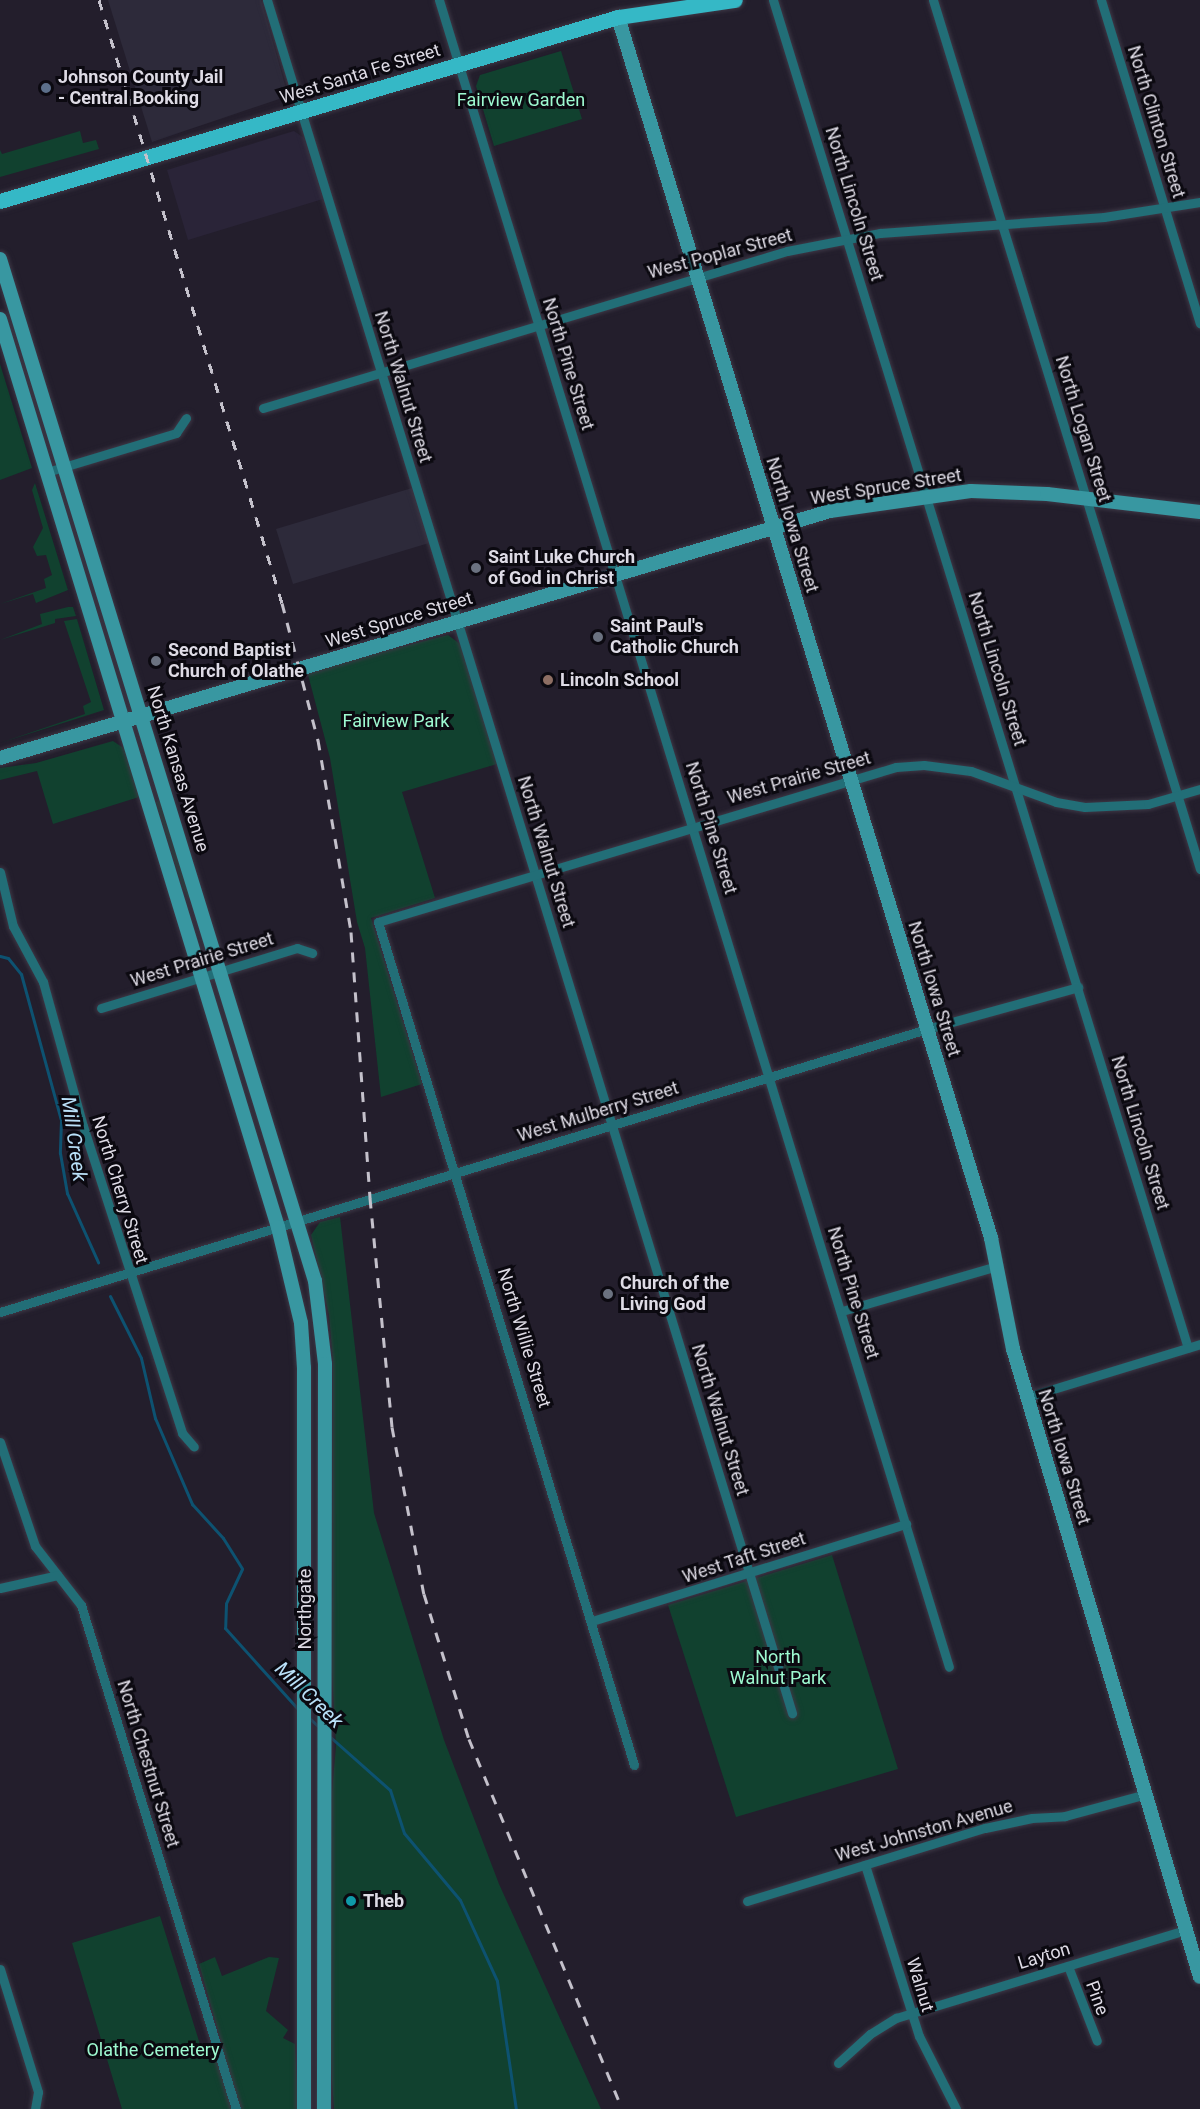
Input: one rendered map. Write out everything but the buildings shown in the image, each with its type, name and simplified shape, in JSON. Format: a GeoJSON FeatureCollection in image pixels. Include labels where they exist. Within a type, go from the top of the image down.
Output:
{"type":"FeatureCollection","features":[{"type":"Feature","properties":{"kind":"main road","name":"West Santa Fe Street"},"geometry":{"type":"LineString","coordinates":[[0,201],[302,113],[618,17],[735,0]]}},
{"type":"Feature","properties":{"kind":"main road","name":"North Iowa Street"},"geometry":{"type":"LineString","coordinates":[[618,17],[927,1029],[997,1266],[1013,1349],[1200,1977]]}},
{"type":"Feature","properties":{"kind":"main road","name":"North Kansas Avenue"},"geometry":{"type":"LineString","coordinates":[[0,259],[298,1221]]}},
{"type":"Feature","properties":{"kind":"main road"},"geometry":{"type":"LineString","coordinates":[[0,319],[279,1227]]}},
{"type":"Feature","properties":{"kind":"main road","name":"West Spruce Street"},"geometry":{"type":"LineString","coordinates":[[0,758],[774,526],[860,506],[927,497],[1003,491],[1200,512]]}},
{"type":"Feature","properties":{"kind":"main road","name":"Northgate"},"geometry":{"type":"LineString","coordinates":[[298,1221],[315,1281],[325,1364],[324,2109]]}},
{"type":"Feature","properties":{"kind":"main road","name":"Northgate"},"geometry":{"type":"LineString","coordinates":[[279,1227],[295,1288],[304,1368],[302,1670],[304,2109]]}},
{"type":"Feature","properties":{"kind":"street","name":"North Walnut Street"},"geometry":{"type":"LineString","coordinates":[[267,0],[792,1713]]}},
{"type":"Feature","properties":{"kind":"street","name":"North Pine Street"},"geometry":{"type":"LineString","coordinates":[[439,0],[949,1666]]}},
{"type":"Feature","properties":{"kind":"street","name":"North Lincoln Street"},"geometry":{"type":"LineString","coordinates":[[773,0],[1188,1348]]}},
{"type":"Feature","properties":{"kind":"street","name":"North Logan Street"},"geometry":{"type":"LineString","coordinates":[[933,0],[1200,869]]}},
{"type":"Feature","properties":{"kind":"street","name":"North Clinton Street"},"geometry":{"type":"LineString","coordinates":[[1101,0],[1200,323]]}},
{"type":"Feature","properties":{"kind":"street","name":"West Poplar Street"},"geometry":{"type":"LineString","coordinates":[[263,408],[697,276],[848,239],[915,229],[1166,208],[1200,202]]}},
{"type":"Feature","properties":{"kind":"street"},"geometry":{"type":"LineString","coordinates":[[47,472],[176,433],[186,418]]}},
{"type":"Feature","properties":{"kind":"street","name":"West Prairie Street"},"geometry":{"type":"LineString","coordinates":[[378,922],[896,767],[924,765],[971,771],[1056,802],[1085,807],[1115,809],[1200,789]]}},
{"type":"Feature","properties":{"kind":"street","name":"North Cherry Street"},"geometry":{"type":"LineString","coordinates":[[0,872],[13,926],[43,982],[128,1273],[182,1433],[194,1447]]}},
{"type":"Feature","properties":{"kind":"street","name":"North Willie Street"},"geometry":{"type":"LineString","coordinates":[[378,922],[634,1765]]}},
{"type":"Feature","properties":{"kind":"street","name":"West Prairie Street"},"geometry":{"type":"LineString","coordinates":[[101,1008],[297,948],[312,954]]}},
{"type":"Feature","properties":{"kind":"street","name":"West Mulberry Street"},"geometry":{"type":"LineString","coordinates":[[0,1312],[927,1029],[1078,987]]}},
{"type":"Feature","properties":{"kind":"street"},"geometry":{"type":"LineString","coordinates":[[842,1311],[997,1266]]}},
{"type":"Feature","properties":{"kind":"street"},"geometry":{"type":"LineString","coordinates":[[1027,1397],[1200,1344]]}},
{"type":"Feature","properties":{"kind":"street","name":"North Chestnut Street"},"geometry":{"type":"LineString","coordinates":[[0,1442],[35,1546],[75,1593],[90,1632],[236,2109]]}},
{"type":"Feature","properties":{"kind":"street","name":"West Taft Street"},"geometry":{"type":"LineString","coordinates":[[592,1621],[906,1524]]}},
{"type":"Feature","properties":{"kind":"street"},"geometry":{"type":"LineString","coordinates":[[0,1588],[58,1575]]}},
{"type":"Feature","properties":{"kind":"street","name":"West Johnston Avenue"},"geometry":{"type":"LineString","coordinates":[[747,1901],[985,1828],[1032,1818],[1065,1816],[1146,1794]]}},
{"type":"Feature","properties":{"kind":"street","name":"Walnut"},"geometry":{"type":"LineString","coordinates":[[865,1865],[910,2013],[928,2059],[956,2109]]}},
{"type":"Feature","properties":{"kind":"street","name":"Layton"},"geometry":{"type":"LineString","coordinates":[[838,2063],[870,2034],[910,2013],[1186,1930]]}},
{"type":"Feature","properties":{"kind":"street","name":"Pine"},"geometry":{"type":"LineString","coordinates":[[1068,1966],[1097,2041]]}},
{"type":"Feature","properties":{"kind":"street"},"geometry":{"type":"LineString","coordinates":[[0,1969],[38,2092],[35,2109]]}},
{"type":"Feature","properties":{"kind":"shaded area"},"geometry":{"type":"Polygon","coordinates":[[[108,0],[261,0],[288,96],[152,142],[108,0]]]}},
{"type":"Feature","properties":{"kind":"shaded area"},"geometry":{"type":"Polygon","coordinates":[[[294,131],[304,138],[323,199],[188,240],[167,170],[294,131]]]}},
{"type":"Feature","properties":{"kind":"shaded area"},"geometry":{"type":"Polygon","coordinates":[[[412,488],[429,543],[293,584],[276,529],[412,488]]]}},
{"type":"Feature","properties":{"kind":"green space","name":"Fairview Garden"},"geometry":{"type":"Polygon","coordinates":[[[561,51],[582,119],[494,146],[476,86],[480,75],[561,51]]]}},
{"type":"Feature","properties":{"kind":"green space"},"geometry":{"type":"Polygon","coordinates":[[[80,131],[83,143],[96,140],[99,149],[0,177],[0,150],[2,154],[80,131]]]}},
{"type":"Feature","properties":{"kind":"green space"},"geometry":{"type":"Polygon","coordinates":[[[0,364],[32,468],[0,480],[0,364]]]}},
{"type":"Feature","properties":{"kind":"green space"},"geometry":{"type":"Polygon","coordinates":[[[35,483],[68,590],[36,603],[33,594],[0,604],[46,588],[44,579],[52,575],[46,555],[37,556],[33,547],[43,528],[32,490],[35,483]]]}},
{"type":"Feature","properties":{"kind":"green space"},"geometry":{"type":"Polygon","coordinates":[[[73,607],[76,616],[55,619],[55,623],[0,640],[42,624],[40,614],[73,607]]]}},
{"type":"Feature","properties":{"kind":"green space"},"geometry":{"type":"Polygon","coordinates":[[[77,619],[104,710],[0,743],[85,714],[83,706],[91,702],[64,621],[77,619]]]}},
{"type":"Feature","properties":{"kind":"green space","name":"Fairview Park"},"geometry":{"type":"Polygon","coordinates":[[[448,635],[460,644],[497,764],[402,792],[435,898],[371,918],[422,1084],[381,1097],[365,948],[357,922],[330,758],[307,671],[448,635]]]}},
{"type":"Feature","properties":{"kind":"green space"},"geometry":{"type":"Polygon","coordinates":[[[113,741],[125,749],[139,797],[53,824],[37,771],[0,780],[0,768],[36,763],[113,741]]]}},
{"type":"Feature","properties":{"kind":"green space"},"geometry":{"type":"Polygon","coordinates":[[[161,800],[193,897],[188,898],[182,886],[156,802],[161,800]]]}},
{"type":"Feature","properties":{"kind":"green space"},"geometry":{"type":"Polygon","coordinates":[[[340,1217],[374,1513],[444,1740],[499,1884],[601,2109],[334,2109],[330,2052],[332,1792],[336,1746],[332,1672],[333,1361],[329,1315],[311,1235],[320,1222],[340,1217]]]}},
{"type":"Feature","properties":{"kind":"green space","name":"North Walnut Park"},"geometry":{"type":"Polygon","coordinates":[[[832,1555],[898,1769],[736,1817],[668,1605],[832,1555]]]}},
{"type":"Feature","properties":{"kind":"green space","name":"Olathe Cemetery"},"geometry":{"type":"Polygon","coordinates":[[[160,1916],[203,2054],[223,2048],[199,1964],[215,1957],[222,1976],[269,1957],[279,1958],[266,2011],[288,2030],[283,2038],[295,2044],[298,2109],[122,2109],[72,1943],[160,1916]]]}},
{"type":"Feature","properties":{"kind":"waterway","name":"Mill Creek"},"geometry":{"type":"LineString","coordinates":[[0,956],[8,958],[21,974],[61,1120],[60,1153],[67,1193],[98,1262]]}},
{"type":"Feature","properties":{"kind":"waterway","name":"Mill Creek"},"geometry":{"type":"LineString","coordinates":[[110,1296],[141,1358],[155,1418],[192,1504],[223,1538],[242,1569],[226,1604],[225,1628],[298,1709]]}},
{"type":"Feature","properties":{"kind":"waterway","name":"Mill Creek"},"geometry":{"type":"LineString","coordinates":[[308,1717],[319,1727]]}},
{"type":"Feature","properties":{"kind":"waterway","name":"Mill Creek"},"geometry":{"type":"LineString","coordinates":[[328,1735],[390,1790],[404,1833],[460,1900],[497,1981],[516,2109]]}},
{"type":"Feature","properties":{"kind":"railway"},"geometry":{"type":"LineString","coordinates":[[99,0],[282,603],[318,740],[351,932],[370,1198],[392,1427],[424,1594],[469,1739],[622,2109]]}},
{"type":"Feature","properties":{"kind":"place","name":"Johnson County Jail - Central Booking"},"geometry":{"type":"Point","coordinates":[46,88]}},
{"type":"Feature","properties":{"kind":"place","name":"Saint Luke Church of God in Christ"},"geometry":{"type":"Point","coordinates":[476,568]}},
{"type":"Feature","properties":{"kind":"place","name":"Saint Paul's Catholic Church"},"geometry":{"type":"Point","coordinates":[598,637]}},
{"type":"Feature","properties":{"kind":"place","name":"Second Baptist Church of Olathe"},"geometry":{"type":"Point","coordinates":[156,661]}},
{"type":"Feature","properties":{"kind":"place","name":"Lincoln School"},"geometry":{"type":"Point","coordinates":[548,680]}},
{"type":"Feature","properties":{"kind":"place","name":"Church of the Living God"},"geometry":{"type":"Point","coordinates":[608,1294]}},
{"type":"Feature","properties":{"kind":"place","name":"Theb"},"geometry":{"type":"Point","coordinates":[351,1901]}}]}
